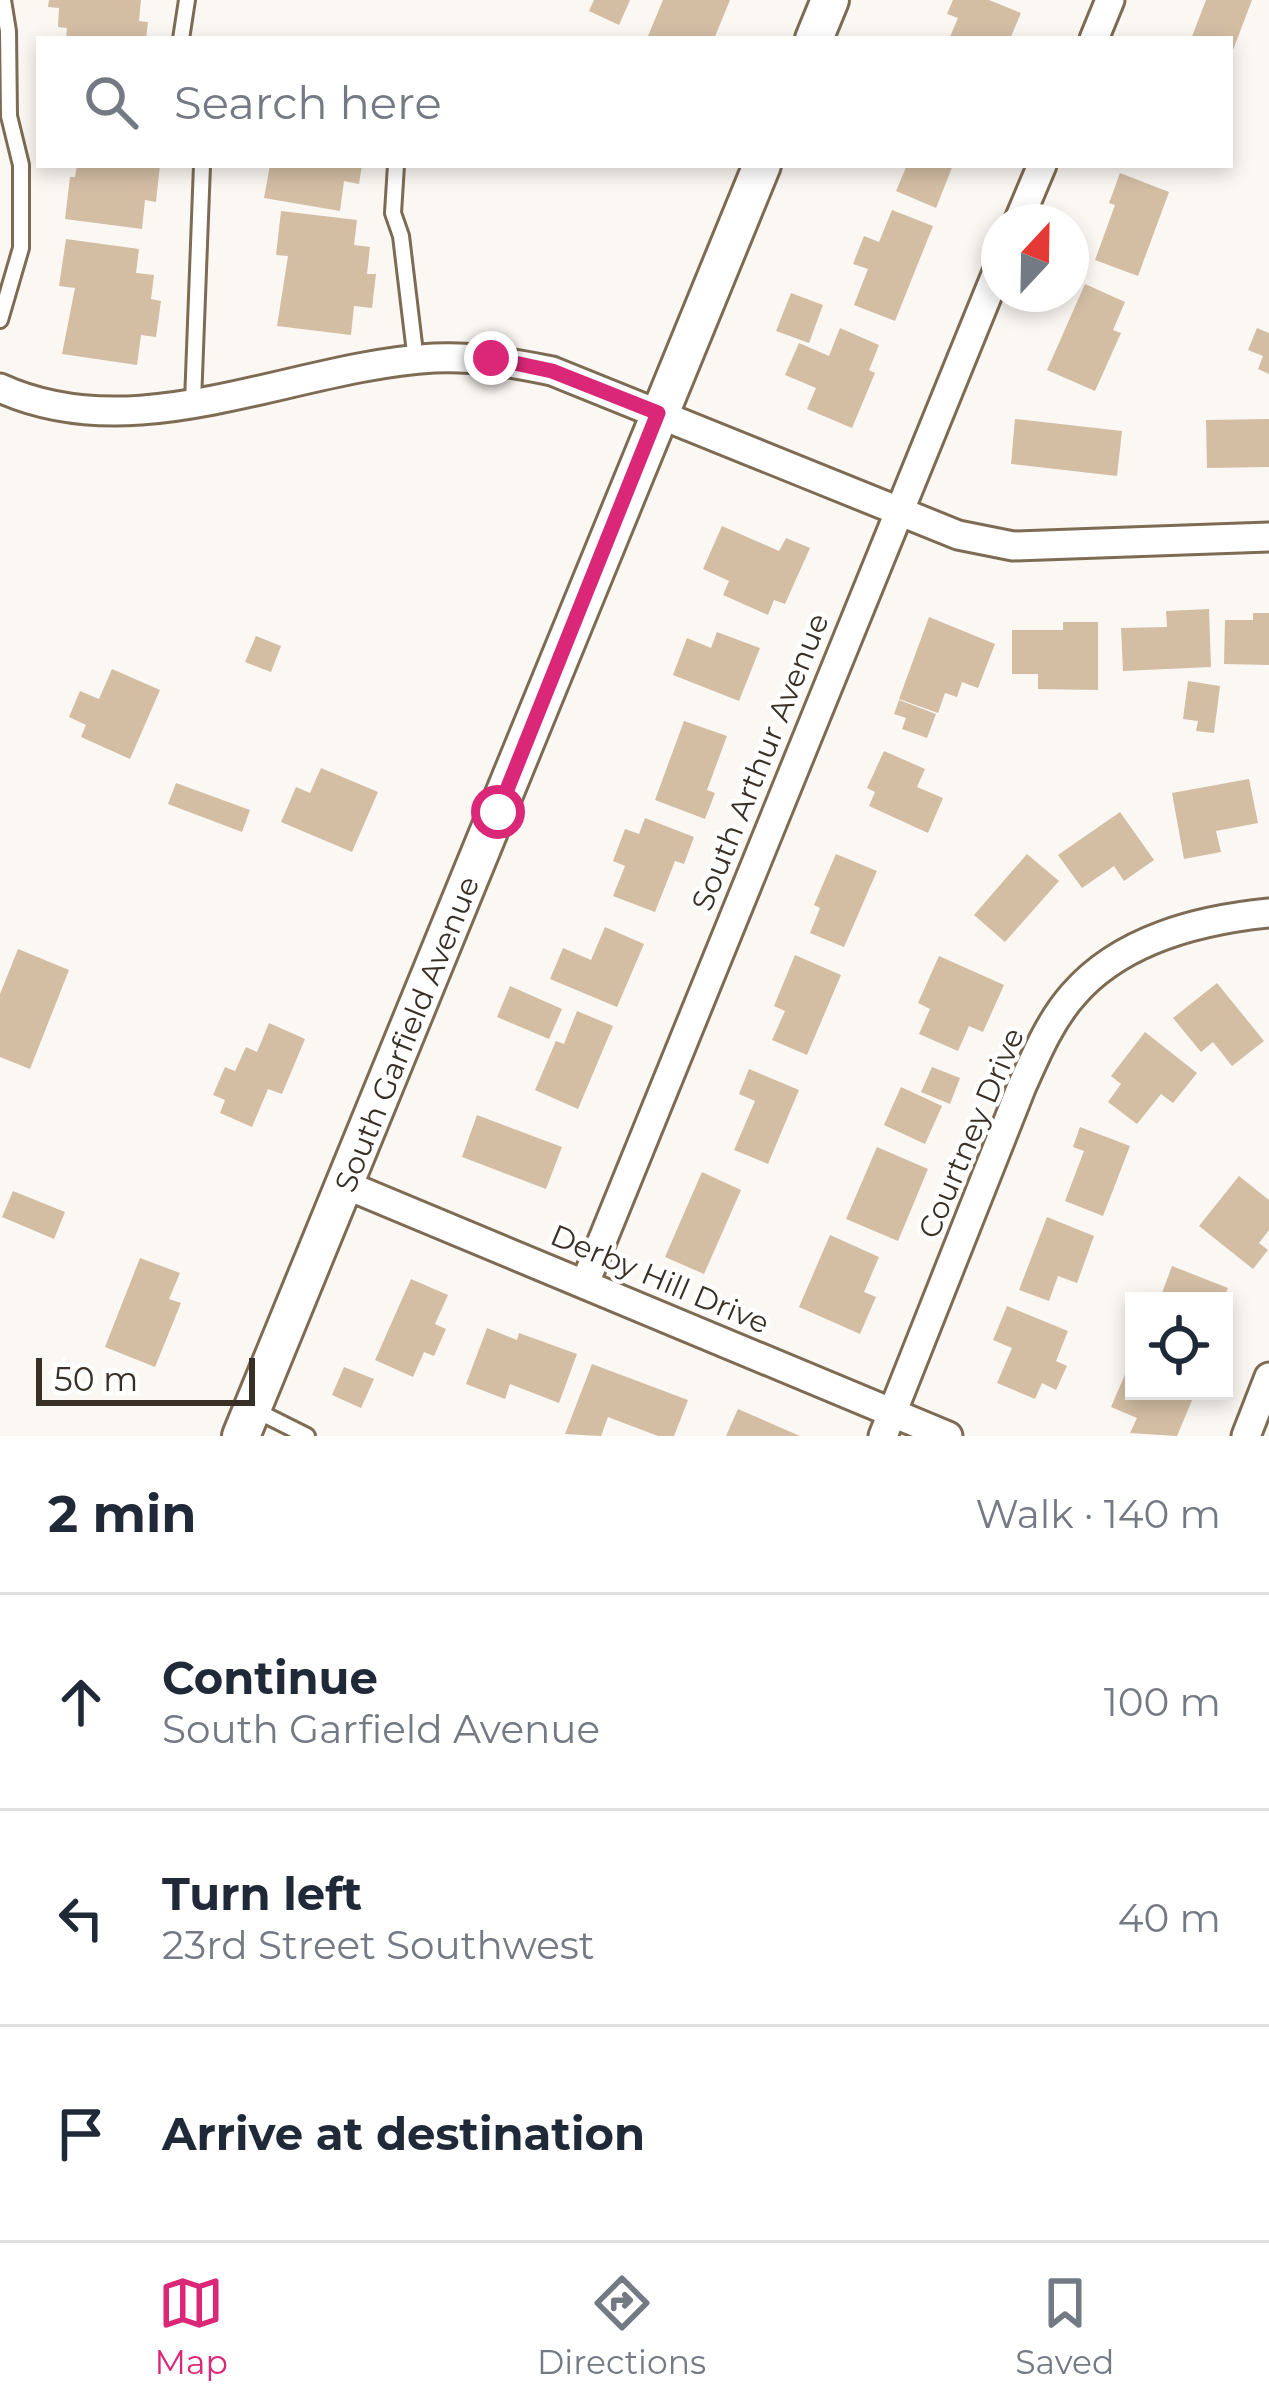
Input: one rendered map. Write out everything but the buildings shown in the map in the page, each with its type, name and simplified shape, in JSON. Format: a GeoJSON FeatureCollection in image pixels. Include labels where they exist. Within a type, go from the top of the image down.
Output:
{"type":"FeatureCollection","features":[{"type":"Feature","properties":{"kind":"street"},"geometry":{"type":"LineString","coordinates":[[815,36],[830,0]]}},
{"type":"Feature","properties":{"kind":"street"},"geometry":{"type":"LineString","coordinates":[[1095,36],[1111,0]]}},
{"type":"Feature","properties":{"kind":"street","name":"South Garfield Avenue"},"geometry":{"type":"LineString","coordinates":[[246,1422],[761,168]]}},
{"type":"Feature","properties":{"kind":"street"},"geometry":{"type":"LineString","coordinates":[[1026,204],[1041,168]]}},
{"type":"Feature","properties":{"kind":"street","name":"South Arthur Avenue"},"geometry":{"type":"LineString","coordinates":[[585,1283],[981,310]]}},
{"type":"Feature","properties":{"kind":"street"},"geometry":{"type":"LineString","coordinates":[[0,388],[32,402],[92,412],[193,402],[416,361],[491,358],[552,371],[958,535],[1013,547],[1269,537]]}},
{"type":"Feature","properties":{"kind":"street","name":"Courtney Drive"},"geometry":{"type":"LineString","coordinates":[[888,1425],[1022,1086],[1072,995],[1145,944],[1209,919],[1269,913]]}},
{"type":"Feature","properties":{"kind":"street","name":"Derby Hill Drive"},"geometry":{"type":"LineString","coordinates":[[346,1185],[585,1283],[888,1425],[948,1436]]}},
{"type":"Feature","properties":{"kind":"street"},"geometry":{"type":"LineString","coordinates":[[1246,1436],[1269,1377]]}},
{"type":"Feature","properties":{"kind":"lane"},"geometry":{"type":"LineString","coordinates":[[0,320],[21,248],[21,165],[9,116],[3,0]]}},
{"type":"Feature","properties":{"kind":"lane"},"geometry":{"type":"LineString","coordinates":[[181,36],[187,0]]}},
{"type":"Feature","properties":{"kind":"lane"},"geometry":{"type":"LineString","coordinates":[[193,402],[202,168]]}},
{"type":"Feature","properties":{"kind":"lane"},"geometry":{"type":"LineString","coordinates":[[396,168],[393,213],[401,236],[416,361]]}},
{"type":"Feature","properties":{"kind":"lane"},"geometry":{"type":"LineString","coordinates":[[246,1422],[307,1436]]}},
{"type":"Feature","properties":{"kind":"route"},"geometry":{"type":"LineString","coordinates":[[491,358],[552,371],[658,413],[498,812]]}}]}
